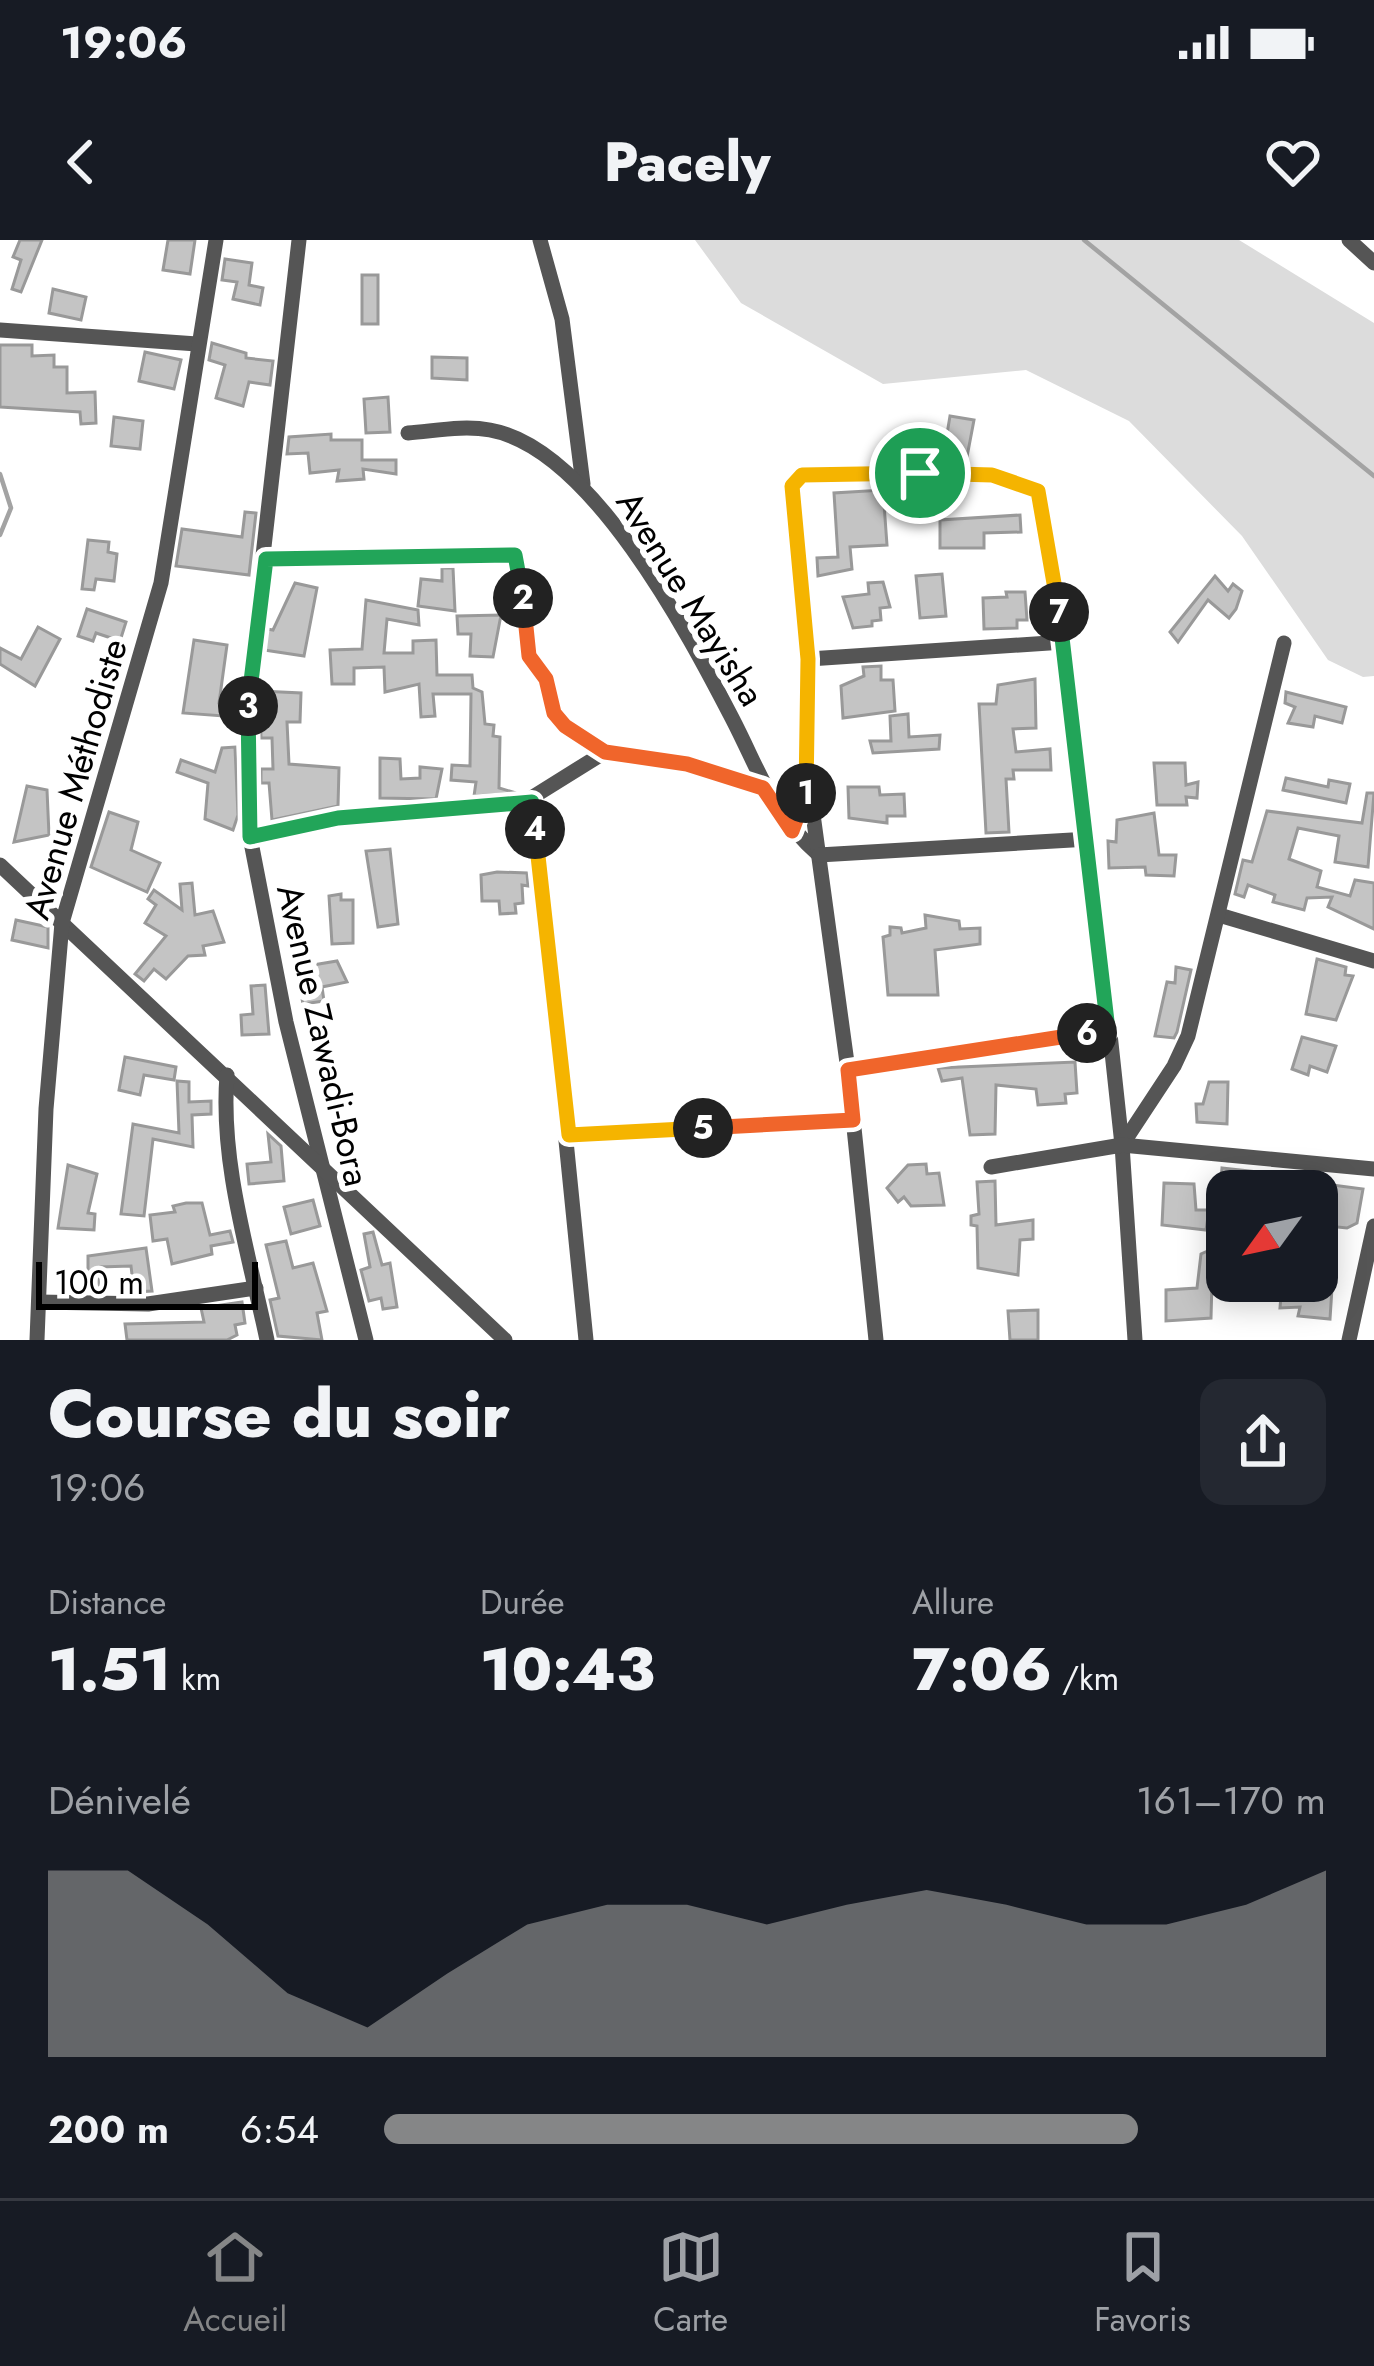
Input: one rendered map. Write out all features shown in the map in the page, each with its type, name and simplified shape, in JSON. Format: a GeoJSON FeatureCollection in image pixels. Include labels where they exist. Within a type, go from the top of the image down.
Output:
{"type":"FeatureCollection","features":[{"type":"Feature","properties":{"kind":"street","name":"Avenue Méthodiste"},"geometry":{"type":"LineString","coordinates":[[37,1340],[46,1109],[62,923],[160,583],[216,240]]}},
{"type":"Feature","properties":{"kind":"street","name":"Avenue Zawadi-Bora"},"geometry":{"type":"LineString","coordinates":[[299,240],[248,687],[250,837],[286,1022],[366,1340]]}},
{"type":"Feature","properties":{"kind":"street"},"geometry":{"type":"LineString","coordinates":[[540,240],[562,320],[583,484]]}},
{"type":"Feature","properties":{"kind":"street"},"geometry":{"type":"LineString","coordinates":[[1349,240],[1374,263]]}},
{"type":"Feature","properties":{"kind":"street"},"geometry":{"type":"LineString","coordinates":[[0,330],[197,344]]}},
{"type":"Feature","properties":{"kind":"street","name":"Avenue Mayisha"},"geometry":{"type":"LineString","coordinates":[[408,433],[495,430],[583,484],[670,608],[734,720],[763,788],[792,831],[819,855]]}},
{"type":"Feature","properties":{"kind":"street"},"geometry":{"type":"LineString","coordinates":[[876,1340],[848,1070],[809,785],[808,659],[792,486],[802,475],[956,472],[992,475],[1038,491],[1064,642],[1089,839],[1122,1144],[1135,1340]]}},
{"type":"Feature","properties":{"kind":"street"},"geometry":{"type":"LineString","coordinates":[[266,559],[515,555],[527,649],[546,679],[554,713],[605,752],[687,764],[763,788]]}},
{"type":"Feature","properties":{"kind":"street"},"geometry":{"type":"LineString","coordinates":[[808,659],[1064,642]]}},
{"type":"Feature","properties":{"kind":"street"},"geometry":{"type":"LineString","coordinates":[[1122,1144],[1180,1053],[1220,915],[1284,643]]}},
{"type":"Feature","properties":{"kind":"street"},"geometry":{"type":"LineString","coordinates":[[250,837],[338,818],[532,802],[605,752]]}},
{"type":"Feature","properties":{"kind":"street"},"geometry":{"type":"LineString","coordinates":[[792,831],[809,785]]}},
{"type":"Feature","properties":{"kind":"street"},"geometry":{"type":"LineString","coordinates":[[532,802],[586,1340]]}},
{"type":"Feature","properties":{"kind":"street"},"geometry":{"type":"LineString","coordinates":[[819,855],[1089,839]]}},
{"type":"Feature","properties":{"kind":"street"},"geometry":{"type":"LineString","coordinates":[[0,865],[505,1340]]}},
{"type":"Feature","properties":{"kind":"street"},"geometry":{"type":"LineString","coordinates":[[1220,915],[1374,961]]}},
{"type":"Feature","properties":{"kind":"street"},"geometry":{"type":"LineString","coordinates":[[848,1070],[1108,1030]]}},
{"type":"Feature","properties":{"kind":"street"},"geometry":{"type":"LineString","coordinates":[[227,1075],[224,1113],[231,1167],[267,1340]]}},
{"type":"Feature","properties":{"kind":"street"},"geometry":{"type":"LineString","coordinates":[[569,1135],[853,1120]]}},
{"type":"Feature","properties":{"kind":"street"},"geometry":{"type":"LineString","coordinates":[[991,1167],[1122,1144],[1374,1168]]}},
{"type":"Feature","properties":{"kind":"street"},"geometry":{"type":"LineString","coordinates":[[1349,1340],[1374,1226]]}},
{"type":"Feature","properties":{"kind":"street"},"geometry":{"type":"LineString","coordinates":[[39,1302],[148,1304],[256,1288]]}},
{"type":"Feature","properties":{"kind":"shaded area"},"geometry":{"type":"Polygon","coordinates":[[[695,240],[1239,240],[1374,323],[1374,676],[1363,677],[1328,660],[1242,536],[1129,421],[1026,370],[883,384],[741,303],[695,240]]]}},
{"type":"Feature","properties":{"kind":"building"},"geometry":{"type":"Polygon","coordinates":[[[20,240],[42,240],[21,292],[12,289],[21,260],[13,257],[20,240]]]}},
{"type":"Feature","properties":{"kind":"building"},"geometry":{"type":"Polygon","coordinates":[[[168,240],[195,240],[190,274],[163,270],[168,240]]]}},
{"type":"Feature","properties":{"kind":"building"},"geometry":{"type":"Polygon","coordinates":[[[225,259],[252,263],[249,285],[263,288],[260,305],[233,299],[237,282],[222,280],[225,259]]]}},
{"type":"Feature","properties":{"kind":"building"},"geometry":{"type":"Polygon","coordinates":[[[362,275],[378,275],[378,324],[362,324],[362,275]]]}},
{"type":"Feature","properties":{"kind":"building"},"geometry":{"type":"Polygon","coordinates":[[[53,289],[86,297],[81,320],[49,313],[53,289]]]}},
{"type":"Feature","properties":{"kind":"building"},"geometry":{"type":"Polygon","coordinates":[[[212,343],[246,353],[246,358],[273,361],[270,385],[249,382],[243,406],[216,398],[225,365],[209,360],[212,343]]]}},
{"type":"Feature","properties":{"kind":"building"},"geometry":{"type":"Polygon","coordinates":[[[0,345],[32,345],[32,356],[54,355],[54,367],[67,367],[67,393],[95,392],[96,423],[81,424],[80,412],[0,407],[0,345]]]}},
{"type":"Feature","properties":{"kind":"building"},"geometry":{"type":"Polygon","coordinates":[[[145,352],[181,360],[174,389],[139,381],[145,352]]]}},
{"type":"Feature","properties":{"kind":"building"},"geometry":{"type":"Polygon","coordinates":[[[432,357],[467,358],[467,380],[432,378],[432,357]]]}},
{"type":"Feature","properties":{"kind":"building"},"geometry":{"type":"Polygon","coordinates":[[[388,397],[390,432],[366,433],[364,399],[388,397]]]}},
{"type":"Feature","properties":{"kind":"building"},"geometry":{"type":"Polygon","coordinates":[[[950,416],[974,420],[966,462],[943,458],[950,416]]]}},
{"type":"Feature","properties":{"kind":"building"},"geometry":{"type":"Polygon","coordinates":[[[114,417],[143,421],[140,449],[111,446],[114,417]]]}},
{"type":"Feature","properties":{"kind":"building"},"geometry":{"type":"Polygon","coordinates":[[[331,434],[331,440],[362,440],[362,460],[396,460],[396,474],[363,469],[364,479],[337,481],[339,470],[310,473],[308,453],[287,454],[289,437],[331,434]]]}},
{"type":"Feature","properties":{"kind":"building"},"geometry":{"type":"Polygon","coordinates":[[[883,490],[887,545],[850,547],[852,569],[818,576],[817,558],[838,557],[834,493],[883,490]]]}},
{"type":"Feature","properties":{"kind":"building"},"geometry":{"type":"Polygon","coordinates":[[[245,512],[256,513],[249,575],[176,566],[182,529],[242,537],[245,512]]]}},
{"type":"Feature","properties":{"kind":"building"},"geometry":{"type":"Polygon","coordinates":[[[1020,515],[1021,532],[984,533],[984,548],[940,548],[940,520],[1020,515]]]}},
{"type":"Feature","properties":{"kind":"building"},"geometry":{"type":"Polygon","coordinates":[[[88,540],[109,542],[108,552],[117,554],[114,581],[96,579],[94,590],[82,589],[88,540]]]}},
{"type":"Feature","properties":{"kind":"building"},"geometry":{"type":"Polygon","coordinates":[[[442,568],[453,568],[455,611],[418,606],[421,579],[442,581],[442,568]]]}},
{"type":"Feature","properties":{"kind":"building"},"geometry":{"type":"Polygon","coordinates":[[[942,574],[946,616],[920,618],[916,576],[942,574]]]}},
{"type":"Feature","properties":{"kind":"building"},"geometry":{"type":"Polygon","coordinates":[[[1215,576],[1228,591],[1233,584],[1242,591],[1236,609],[1229,618],[1208,600],[1178,642],[1170,632],[1215,576]]]}},
{"type":"Feature","properties":{"kind":"building"},"geometry":{"type":"Polygon","coordinates":[[[883,582],[890,607],[880,608],[881,620],[872,621],[872,626],[853,628],[843,597],[869,594],[868,583],[883,582]]]}},
{"type":"Feature","properties":{"kind":"building"},"geometry":{"type":"Polygon","coordinates":[[[295,583],[317,588],[304,656],[264,650],[267,629],[273,630],[295,583]]]}},
{"type":"Feature","properties":{"kind":"building"},"geometry":{"type":"Polygon","coordinates":[[[1006,592],[1025,592],[1027,620],[1017,620],[1017,628],[984,629],[983,598],[1007,597],[1006,592]]]}},
{"type":"Feature","properties":{"kind":"building"},"geometry":{"type":"Polygon","coordinates":[[[366,600],[418,610],[419,625],[387,619],[384,653],[413,653],[413,641],[436,640],[437,675],[472,675],[473,688],[482,692],[485,724],[494,725],[493,736],[500,737],[499,788],[516,793],[474,796],[476,782],[451,780],[452,765],[470,766],[471,694],[433,694],[435,716],[421,717],[419,684],[385,692],[384,667],[354,668],[354,684],[332,684],[330,650],[362,649],[366,600]]]}},
{"type":"Feature","properties":{"kind":"building"},"geometry":{"type":"Polygon","coordinates":[[[87,609],[126,622],[120,641],[96,633],[93,641],[78,636],[87,609]]]}},
{"type":"Feature","properties":{"kind":"building"},"geometry":{"type":"Polygon","coordinates":[[[501,615],[493,657],[470,656],[471,634],[458,634],[457,616],[501,615]]]}},
{"type":"Feature","properties":{"kind":"building"},"geometry":{"type":"Polygon","coordinates":[[[38,627],[60,639],[35,686],[0,664],[0,648],[21,659],[38,627]]]}},
{"type":"Feature","properties":{"kind":"building"},"geometry":{"type":"Polygon","coordinates":[[[194,640],[227,645],[219,703],[225,704],[223,716],[183,713],[194,640]]]}},
{"type":"Feature","properties":{"kind":"building"},"geometry":{"type":"Polygon","coordinates":[[[881,666],[881,680],[893,680],[895,711],[843,718],[841,686],[864,676],[863,667],[881,666]]]}},
{"type":"Feature","properties":{"kind":"building"},"geometry":{"type":"Polygon","coordinates":[[[1035,679],[1036,728],[1013,729],[1016,752],[1050,749],[1051,770],[1013,770],[1014,779],[1006,779],[1009,832],[986,833],[979,704],[996,704],[998,685],[1035,679]]]}},
{"type":"Feature","properties":{"kind":"building"},"geometry":{"type":"Polygon","coordinates":[[[260,691],[301,693],[300,722],[287,722],[289,764],[339,768],[338,806],[272,820],[269,783],[261,783],[261,769],[273,769],[272,738],[261,738],[260,691]]]}},
{"type":"Feature","properties":{"kind":"building"},"geometry":{"type":"Polygon","coordinates":[[[1286,692],[1346,707],[1342,723],[1315,716],[1313,727],[1288,723],[1295,707],[1285,703],[1286,692]]]}},
{"type":"Feature","properties":{"kind":"building"},"geometry":{"type":"Polygon","coordinates":[[[908,714],[909,737],[940,735],[939,749],[873,753],[870,741],[891,741],[890,716],[908,714]]]}},
{"type":"Feature","properties":{"kind":"building"},"geometry":{"type":"Polygon","coordinates":[[[235,747],[238,815],[233,830],[205,819],[208,783],[177,772],[181,760],[215,772],[222,748],[235,747]]]}},
{"type":"Feature","properties":{"kind":"building"},"geometry":{"type":"Polygon","coordinates":[[[380,758],[400,759],[401,779],[420,778],[420,767],[442,769],[436,799],[380,798],[380,758]]]}},
{"type":"Feature","properties":{"kind":"building"},"geometry":{"type":"Polygon","coordinates":[[[1154,763],[1185,763],[1186,785],[1198,782],[1197,798],[1186,797],[1187,805],[1157,805],[1154,763]]]}},
{"type":"Feature","properties":{"kind":"building"},"geometry":{"type":"Polygon","coordinates":[[[1286,778],[1328,787],[1329,780],[1350,784],[1346,803],[1283,790],[1286,778]]]}},
{"type":"Feature","properties":{"kind":"building"},"geometry":{"type":"Polygon","coordinates":[[[27,786],[47,790],[49,835],[14,842],[27,786]]]}},
{"type":"Feature","properties":{"kind":"building"},"geometry":{"type":"Polygon","coordinates":[[[848,787],[879,787],[880,795],[904,794],[905,816],[887,816],[887,823],[849,818],[848,787]]]}},
{"type":"Feature","properties":{"kind":"building"},"geometry":{"type":"Polygon","coordinates":[[[1367,793],[1374,793],[1368,867],[1335,862],[1339,836],[1298,828],[1289,859],[1321,871],[1317,887],[1350,896],[1355,880],[1374,883],[1374,929],[1328,907],[1332,897],[1307,898],[1304,910],[1273,902],[1275,895],[1248,885],[1244,897],[1235,894],[1243,860],[1252,862],[1267,811],[1362,823],[1367,793]]]}},
{"type":"Feature","properties":{"kind":"building"},"geometry":{"type":"Polygon","coordinates":[[[109,812],[138,822],[131,850],[160,863],[147,892],[91,867],[109,812]]]}},
{"type":"Feature","properties":{"kind":"building"},"geometry":{"type":"Polygon","coordinates":[[[1154,813],[1159,855],[1176,855],[1174,876],[1146,875],[1145,867],[1109,868],[1108,841],[1116,842],[1117,820],[1154,813]]]}},
{"type":"Feature","properties":{"kind":"building"},"geometry":{"type":"Polygon","coordinates":[[[390,849],[398,924],[378,927],[366,851],[390,849]]]}},
{"type":"Feature","properties":{"kind":"building"},"geometry":{"type":"Polygon","coordinates":[[[527,873],[528,886],[522,885],[523,903],[515,904],[516,913],[500,914],[499,901],[482,901],[481,875],[527,873]]]}},
{"type":"Feature","properties":{"kind":"building"},"geometry":{"type":"Polygon","coordinates":[[[192,883],[195,915],[213,911],[224,942],[203,946],[205,955],[188,956],[166,979],[154,969],[144,981],[135,974],[166,936],[145,923],[156,905],[148,899],[154,890],[182,910],[180,884],[192,883]]]}},
{"type":"Feature","properties":{"kind":"building"},"geometry":{"type":"Polygon","coordinates":[[[341,894],[341,900],[353,900],[353,943],[332,944],[329,896],[341,894]]]}},
{"type":"Feature","properties":{"kind":"building"},"geometry":{"type":"Polygon","coordinates":[[[925,915],[959,921],[960,929],[980,928],[980,944],[935,950],[938,995],[888,995],[883,937],[890,935],[890,927],[901,928],[902,933],[926,928],[925,915]]]}},
{"type":"Feature","properties":{"kind":"building"},"geometry":{"type":"Polygon","coordinates":[[[16,920],[48,927],[48,948],[12,940],[16,920]]]}},
{"type":"Feature","properties":{"kind":"building"},"geometry":{"type":"Polygon","coordinates":[[[1317,959],[1346,967],[1345,975],[1353,976],[1336,1020],[1306,1014],[1317,959]]]}},
{"type":"Feature","properties":{"kind":"building"},"geometry":{"type":"Polygon","coordinates":[[[337,961],[347,982],[322,987],[324,1001],[303,1004],[299,982],[316,979],[313,965],[337,961]]]}},
{"type":"Feature","properties":{"kind":"building"},"geometry":{"type":"Polygon","coordinates":[[[1176,967],[1191,970],[1177,1032],[1174,1038],[1155,1036],[1167,982],[1175,983],[1176,967]]]}},
{"type":"Feature","properties":{"kind":"building"},"geometry":{"type":"Polygon","coordinates":[[[265,985],[269,1034],[242,1035],[241,1015],[253,1014],[251,986],[265,985]]]}},
{"type":"Feature","properties":{"kind":"building"},"geometry":{"type":"Polygon","coordinates":[[[1302,1037],[1336,1046],[1327,1072],[1310,1066],[1308,1075],[1292,1069],[1302,1037]]]}},
{"type":"Feature","properties":{"kind":"building"},"geometry":{"type":"Polygon","coordinates":[[[125,1057],[176,1067],[174,1080],[144,1075],[140,1095],[119,1090],[125,1057]]]}},
{"type":"Feature","properties":{"kind":"building"},"geometry":{"type":"Polygon","coordinates":[[[1075,1062],[1077,1093],[1065,1094],[1066,1103],[1038,1105],[1036,1089],[996,1085],[995,1134],[970,1135],[962,1078],[942,1081],[938,1068],[1075,1062]]]}},
{"type":"Feature","properties":{"kind":"building"},"geometry":{"type":"Polygon","coordinates":[[[177,1081],[189,1082],[189,1102],[211,1101],[211,1114],[192,1115],[193,1147],[153,1139],[144,1216],[121,1214],[133,1124],[179,1133],[177,1081]]]}},
{"type":"Feature","properties":{"kind":"building"},"geometry":{"type":"Polygon","coordinates":[[[1209,1082],[1228,1082],[1227,1124],[1197,1122],[1196,1104],[1203,1104],[1209,1082]]]}},
{"type":"Feature","properties":{"kind":"building"},"geometry":{"type":"Polygon","coordinates":[[[268,1134],[281,1146],[284,1181],[249,1184],[247,1164],[271,1162],[268,1134]]]}},
{"type":"Feature","properties":{"kind":"building"},"geometry":{"type":"Polygon","coordinates":[[[926,1164],[927,1174],[939,1173],[944,1205],[911,1206],[904,1197],[898,1202],[887,1188],[908,1165],[926,1164]]]}},
{"type":"Feature","properties":{"kind":"building"},"geometry":{"type":"Polygon","coordinates":[[[68,1165],[97,1174],[88,1213],[95,1214],[94,1230],[58,1228],[68,1165]]]}},
{"type":"Feature","properties":{"kind":"building"},"geometry":{"type":"Polygon","coordinates":[[[995,1181],[996,1225],[1033,1220],[1033,1239],[1020,1240],[1018,1275],[978,1268],[977,1226],[971,1225],[971,1216],[979,1214],[977,1182],[995,1181]]]}},
{"type":"Feature","properties":{"kind":"building"},"geometry":{"type":"Polygon","coordinates":[[[1164,1183],[1194,1184],[1196,1210],[1206,1210],[1206,1230],[1162,1225],[1164,1183]]]}},
{"type":"Feature","properties":{"kind":"building"},"geometry":{"type":"Polygon","coordinates":[[[1338,1186],[1363,1189],[1357,1223],[1338,1227],[1338,1186]]]}},
{"type":"Feature","properties":{"kind":"building"},"geometry":{"type":"Polygon","coordinates":[[[313,1200],[320,1226],[291,1234],[284,1207],[313,1200]]]}},
{"type":"Feature","properties":{"kind":"building"},"geometry":{"type":"Polygon","coordinates":[[[202,1203],[210,1235],[230,1231],[233,1242],[211,1246],[212,1254],[172,1264],[167,1239],[153,1241],[150,1215],[175,1212],[173,1206],[202,1203]]]}},
{"type":"Feature","properties":{"kind":"building"},"geometry":{"type":"Polygon","coordinates":[[[373,1232],[382,1265],[390,1263],[397,1307],[383,1309],[381,1298],[369,1301],[361,1270],[370,1267],[364,1234],[373,1232]]]}},
{"type":"Feature","properties":{"kind":"building"},"geometry":{"type":"Polygon","coordinates":[[[286,1241],[293,1268],[313,1263],[327,1311],[317,1313],[322,1340],[278,1336],[270,1300],[279,1298],[266,1245],[286,1241]]]}},
{"type":"Feature","properties":{"kind":"building"},"geometry":{"type":"Polygon","coordinates":[[[146,1248],[152,1291],[134,1292],[131,1266],[99,1267],[100,1291],[88,1291],[88,1256],[146,1248]]]}},
{"type":"Feature","properties":{"kind":"building"},"geometry":{"type":"Polygon","coordinates":[[[1206,1252],[1206,1302],[1211,1302],[1211,1318],[1166,1321],[1166,1290],[1197,1288],[1201,1254],[1206,1252]]]}},
{"type":"Feature","properties":{"kind":"building"},"geometry":{"type":"Polygon","coordinates":[[[242,1302],[245,1323],[235,1325],[237,1335],[227,1340],[127,1340],[125,1324],[204,1322],[201,1308],[242,1302]]]}},
{"type":"Feature","properties":{"kind":"building"},"geometry":{"type":"Polygon","coordinates":[[[1280,1302],[1331,1302],[1330,1319],[1298,1316],[1300,1307],[1280,1308],[1280,1302]]]}},
{"type":"Feature","properties":{"kind":"building"},"geometry":{"type":"Polygon","coordinates":[[[1038,1310],[1038,1340],[1010,1340],[1008,1311],[1038,1310]]]}},
{"type":"Feature","properties":{"kind":"waterway"},"geometry":{"type":"LineString","coordinates":[[1084,240],[1374,476]]}},
{"type":"Feature","properties":{"kind":"waterway"},"geometry":{"type":"LineString","coordinates":[[0,474],[11,508],[0,535]]}},
{"type":"Feature","properties":{"kind":"route"},"geometry":{"type":"LineString","coordinates":[[920,473],[992,475],[1035,489],[1042,498],[1089,839],[1108,1030],[848,1070],[853,1120],[569,1135],[532,802],[338,818],[250,837],[248,687],[266,559],[513,555],[519,560],[527,649],[546,679],[550,704],[559,720],[605,752],[687,764],[763,788],[792,831],[809,785],[811,726],[792,486],[802,475],[920,473]]}}]}
